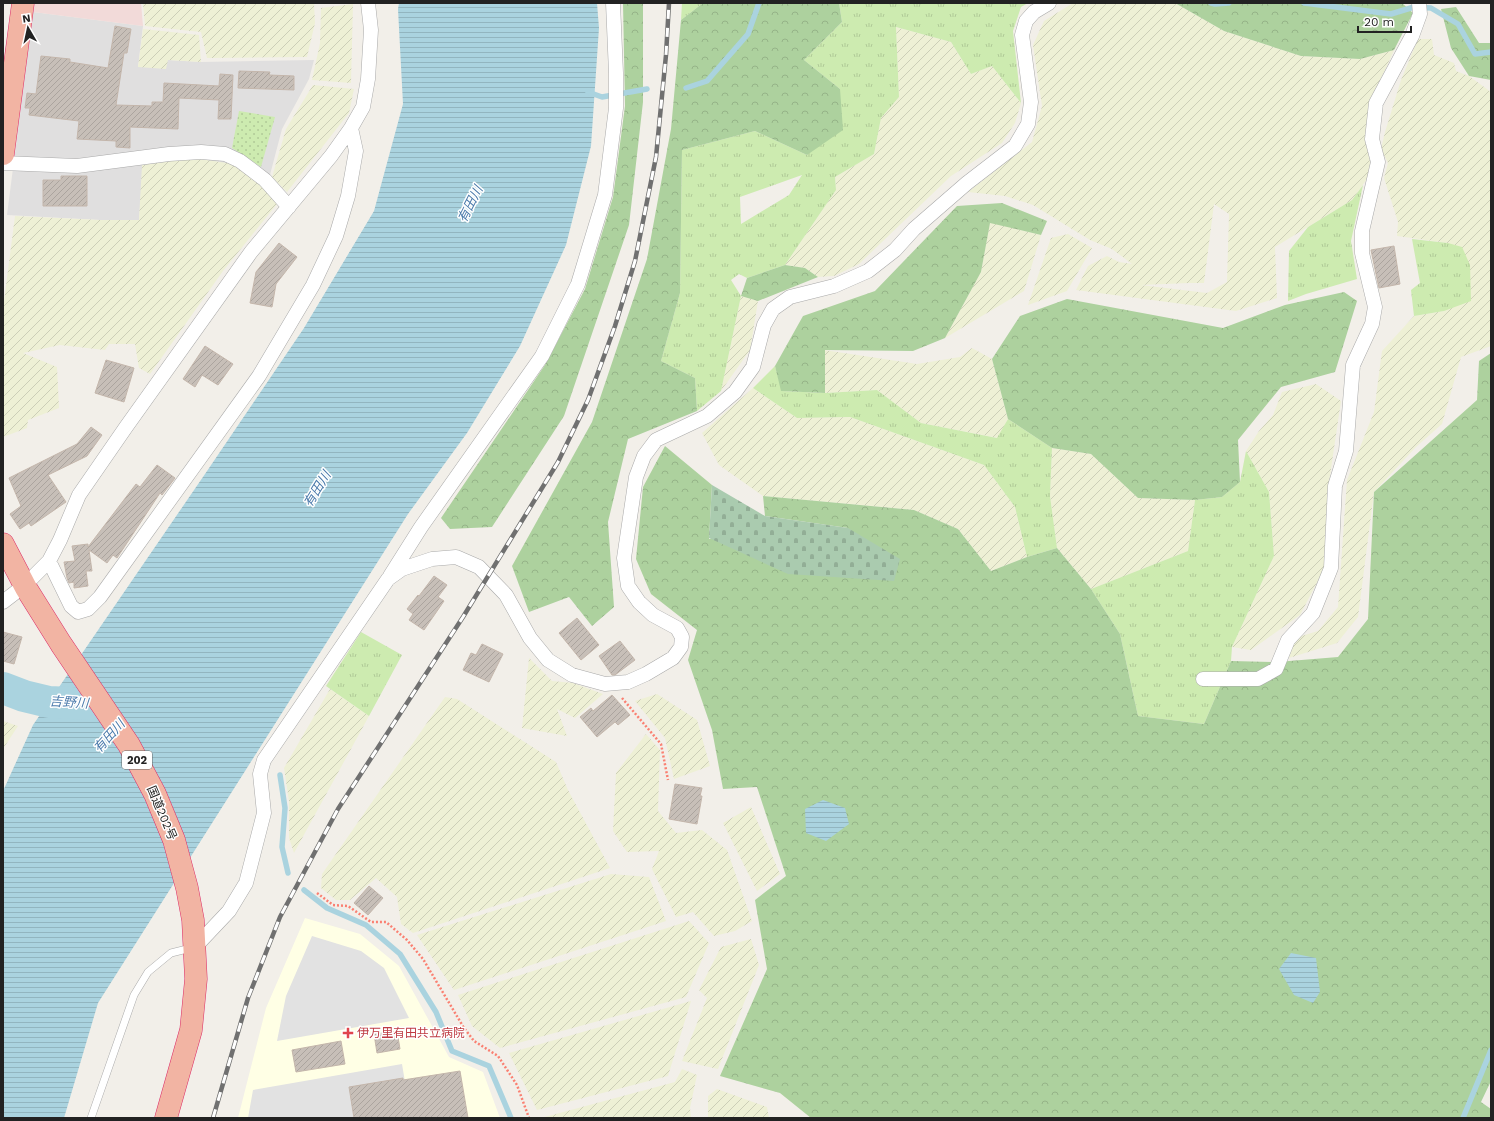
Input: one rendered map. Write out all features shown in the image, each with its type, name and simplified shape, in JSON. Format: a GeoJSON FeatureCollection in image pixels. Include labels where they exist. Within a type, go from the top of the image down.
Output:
{"type":"FeatureCollection","features":[{"type":"Feature","properties":{"kind":"highway"},"geometry":{"type":"LineString","coordinates":[[3,154],[23,3]]}},
{"type":"Feature","properties":{"kind":"highway","name":"国道202号"},"geometry":{"type":"LineString","coordinates":[[3,544],[25,585],[61,644],[129,745],[155,794],[174,840],[187,888],[193,920],[196,979],[191,1030],[166,1118]]}},
{"type":"Feature","properties":{"kind":"street"},"geometry":{"type":"LineString","coordinates":[[3,602],[25,585],[49,561],[60,540],[79,495],[126,427],[247,258],[331,156],[351,128],[363,107],[368,79],[371,30],[368,3]]}},
{"type":"Feature","properties":{"kind":"street"},"geometry":{"type":"LineString","coordinates":[[195,947],[229,911],[246,883],[264,813],[260,774],[264,760],[388,579],[421,527],[542,356],[578,284],[605,195],[616,108],[613,3]]}},
{"type":"Feature","properties":{"kind":"street"},"geometry":{"type":"LineString","coordinates":[[388,579],[402,569],[432,559],[456,557],[479,567],[506,595],[530,638],[548,660],[572,675],[605,684],[628,682],[646,674],[673,658],[681,647],[682,637],[677,628],[648,611],[639,602],[628,586],[624,558],[636,477],[644,456],[656,440],[707,416],[735,392],[753,366],[764,325],[772,309],[790,297],[834,286],[868,271],[895,250],[914,229],[967,182],[1015,146],[1028,124],[1031,102],[1022,36],[1026,21],[1034,12],[1049,3]]}},
{"type":"Feature","properties":{"kind":"street"},"geometry":{"type":"LineString","coordinates":[[1203,679],[1258,678],[1276,669],[1288,640],[1313,613],[1331,568],[1335,486],[1346,451],[1353,365],[1372,324],[1374,307],[1362,253],[1362,231],[1378,162],[1372,138],[1376,103],[1412,36],[1419,8]]}},
{"type":"Feature","properties":{"kind":"street"},"geometry":{"type":"LineString","coordinates":[[49,561],[71,606],[78,612],[88,609],[100,598],[259,376],[313,285],[336,236],[348,196],[356,151],[351,128]]}},
{"type":"Feature","properties":{"kind":"street"},"geometry":{"type":"LineString","coordinates":[[3,163],[77,166],[169,154],[202,152],[225,154],[240,161],[265,180],[290,207]]}},
{"type":"Feature","properties":{"kind":"lane"},"geometry":{"type":"LineString","coordinates":[[91,1118],[134,995],[148,972],[171,954],[195,947]]}},
{"type":"Feature","properties":{"kind":"path"},"geometry":{"type":"LineString","coordinates":[[605,684],[617,692],[661,744],[668,780]]}},
{"type":"Feature","properties":{"kind":"path"},"geometry":{"type":"LineString","coordinates":[[317,893],[333,905],[348,906],[371,922],[386,922],[407,940],[424,959],[464,1028],[474,1041],[498,1056],[517,1086],[529,1118]]}},
{"type":"Feature","properties":{"kind":"shaded area"},"geometry":{"type":"Polygon","coordinates":[[[34,3],[141,3],[143,26],[33,12],[34,3]]]}},
{"type":"Feature","properties":{"kind":"shaded area"},"geometry":{"type":"Polygon","coordinates":[[[143,3],[314,3],[315,23],[307,57],[207,58],[201,32],[145,26],[143,3]]]}},
{"type":"Feature","properties":{"kind":"shaded area"},"geometry":{"type":"Polygon","coordinates":[[[1073,3],[1175,3],[1224,31],[1301,56],[1360,59],[1394,50],[1372,96],[1365,135],[1370,162],[1369,176],[1352,200],[1275,247],[1277,298],[1236,311],[1076,290],[1088,266],[1107,256],[1119,262],[1132,264],[1112,249],[1090,240],[1033,205],[1005,196],[968,192],[1032,142],[1042,106],[1033,45],[1044,21],[1073,3]],[[1214,204],[1204,283],[1141,285],[1207,293],[1227,282],[1229,214],[1214,204]]]}},
{"type":"Feature","properties":{"kind":"shaded area"},"geometry":{"type":"Polygon","coordinates":[[[353,4],[351,83],[312,80],[320,43],[321,8],[353,4]]]}},
{"type":"Feature","properties":{"kind":"shaded area"},"geometry":{"type":"Polygon","coordinates":[[[33,12],[143,26],[138,67],[168,60],[201,62],[314,60],[309,79],[282,129],[266,190],[143,165],[139,220],[100,220],[7,215],[33,12]]]}},
{"type":"Feature","properties":{"kind":"shaded area"},"geometry":{"type":"Polygon","coordinates":[[[896,27],[951,42],[971,74],[992,66],[1021,103],[1015,123],[1002,143],[951,176],[859,264],[834,276],[818,277],[805,268],[785,265],[836,190],[835,177],[874,154],[881,118],[899,97],[896,27]]]}},
{"type":"Feature","properties":{"kind":"shaded area"},"geometry":{"type":"Polygon","coordinates":[[[143,29],[199,35],[201,62],[168,60],[166,69],[138,67],[143,29]]]}},
{"type":"Feature","properties":{"kind":"shaded area"},"geometry":{"type":"Polygon","coordinates":[[[1418,39],[1432,39],[1434,55],[1454,63],[1456,71],[1469,76],[1491,92],[1491,346],[1461,357],[1442,424],[1416,447],[1374,492],[1358,617],[1337,643],[1289,658],[1295,638],[1318,631],[1338,607],[1347,480],[1374,412],[1382,351],[1414,316],[1444,311],[1448,243],[1397,236],[1398,222],[1384,178],[1388,163],[1381,149],[1401,80],[1418,39]]]}},
{"type":"Feature","properties":{"kind":"shaded area"},"geometry":{"type":"Polygon","coordinates":[[[313,85],[354,89],[349,113],[287,192],[272,177],[286,129],[313,85]]]}},
{"type":"Feature","properties":{"kind":"shaded area"},"geometry":{"type":"Polygon","coordinates":[[[193,158],[234,164],[266,190],[277,204],[223,271],[150,374],[139,368],[135,344],[109,344],[105,350],[60,345],[23,353],[57,367],[59,408],[28,420],[27,428],[3,437],[3,309],[15,216],[100,220],[139,220],[142,165],[193,158]]]}},
{"type":"Feature","properties":{"kind":"shaded area"},"geometry":{"type":"Polygon","coordinates":[[[990,222],[1041,235],[1024,291],[945,338],[981,272],[990,222]]]}},
{"type":"Feature","properties":{"kind":"shaded area"},"geometry":{"type":"Polygon","coordinates":[[[1068,234],[1092,248],[1067,291],[1028,305],[1051,238],[1068,234]]]}},
{"type":"Feature","properties":{"kind":"shaded area"},"geometry":{"type":"Polygon","coordinates":[[[741,296],[758,301],[750,350],[721,391],[741,296]]]}},
{"type":"Feature","properties":{"kind":"shaded area"},"geometry":{"type":"Polygon","coordinates":[[[972,348],[992,359],[1008,419],[998,438],[921,423],[877,390],[825,393],[824,350],[917,364],[960,357],[972,348]]]}},
{"type":"Feature","properties":{"kind":"shaded area"},"geometry":{"type":"Polygon","coordinates":[[[1316,384],[1341,401],[1328,489],[1325,567],[1300,615],[1251,650],[1232,647],[1274,556],[1269,492],[1246,451],[1259,431],[1273,415],[1282,392],[1316,384]]]}},
{"type":"Feature","properties":{"kind":"shaded area"},"geometry":{"type":"Polygon","coordinates":[[[753,388],[797,418],[850,417],[984,465],[1015,507],[1027,557],[991,571],[958,529],[914,510],[763,496],[719,465],[702,433],[753,388]]]}},
{"type":"Feature","properties":{"kind":"shaded area"},"geometry":{"type":"Polygon","coordinates":[[[1052,448],[1091,454],[1138,498],[1195,500],[1188,551],[1091,589],[1057,548],[1050,496],[1052,448]]]}},
{"type":"Feature","properties":{"kind":"shaded area"},"geometry":{"type":"Polygon","coordinates":[[[529,658],[552,681],[573,683],[603,694],[575,718],[557,709],[567,736],[522,728],[529,658]]]}},
{"type":"Feature","properties":{"kind":"shaded area"},"geometry":{"type":"Polygon","coordinates":[[[330,689],[369,716],[294,853],[289,838],[289,801],[284,768],[330,689]]]}},
{"type":"Feature","properties":{"kind":"shaded area"},"geometry":{"type":"Polygon","coordinates":[[[657,694],[697,720],[710,766],[674,779],[665,738],[635,701],[657,694]]]}},
{"type":"Feature","properties":{"kind":"shaded area"},"geometry":{"type":"Polygon","coordinates":[[[445,697],[457,699],[556,762],[568,790],[610,868],[413,933],[401,924],[397,897],[376,878],[350,900],[336,900],[321,888],[322,874],[445,697]]]}},
{"type":"Feature","properties":{"kind":"shaded area"},"geometry":{"type":"Polygon","coordinates":[[[3,721],[18,726],[3,749],[3,721]]]}},
{"type":"Feature","properties":{"kind":"shaded area"},"geometry":{"type":"Polygon","coordinates":[[[646,734],[660,750],[658,811],[676,833],[702,830],[727,850],[752,921],[735,931],[714,936],[693,912],[676,917],[652,869],[659,851],[627,852],[613,831],[616,773],[646,734]]]}},
{"type":"Feature","properties":{"kind":"shaded area"},"geometry":{"type":"Polygon","coordinates":[[[751,807],[780,874],[757,891],[723,823],[751,807]]]}},
{"type":"Feature","properties":{"kind":"shaded area"},"geometry":{"type":"Polygon","coordinates":[[[611,874],[649,877],[666,921],[454,990],[417,935],[611,874]]]}},
{"type":"Feature","properties":{"kind":"shaded area","name":"伊万里有田共立病院"},"geometry":{"type":"Polygon","coordinates":[[[305,918],[360,934],[399,966],[449,1057],[483,1072],[500,1118],[238,1118],[266,1008],[305,918]]]}},
{"type":"Feature","properties":{"kind":"shaded area"},"geometry":{"type":"Polygon","coordinates":[[[689,921],[709,943],[686,997],[500,1048],[472,1026],[458,995],[689,921]]]}},
{"type":"Feature","properties":{"kind":"shaded area"},"geometry":{"type":"Polygon","coordinates":[[[312,936],[361,951],[384,968],[409,1018],[277,1041],[286,996],[312,936]]]}},
{"type":"Feature","properties":{"kind":"shaded area"},"geometry":{"type":"Polygon","coordinates":[[[751,939],[759,965],[718,1069],[682,1061],[707,998],[699,990],[721,947],[751,939]]]}},
{"type":"Feature","properties":{"kind":"shaded area"},"geometry":{"type":"Polygon","coordinates":[[[691,1001],[668,1076],[537,1110],[509,1053],[691,1001]]]}},
{"type":"Feature","properties":{"kind":"shaded area"},"geometry":{"type":"Polygon","coordinates":[[[402,1064],[411,1118],[248,1118],[253,1090],[402,1064]]]}},
{"type":"Feature","properties":{"kind":"shaded area"},"geometry":{"type":"Polygon","coordinates":[[[682,1069],[697,1075],[690,1108],[691,1118],[541,1118],[675,1082],[682,1069]]]}},
{"type":"Feature","properties":{"kind":"shaded area"},"geometry":{"type":"Polygon","coordinates":[[[717,1089],[767,1107],[769,1118],[708,1118],[708,1096],[717,1089]]]}},
{"type":"Feature","properties":{"kind":"green space"},"geometry":{"type":"Polygon","coordinates":[[[623,3],[643,3],[643,102],[629,225],[564,416],[492,527],[450,529],[441,518],[545,365],[585,289],[613,197],[625,106],[623,3]]]}},
{"type":"Feature","properties":{"kind":"green space"},"geometry":{"type":"Polygon","coordinates":[[[682,3],[703,3],[681,20],[682,3]]]}},
{"type":"Feature","properties":{"kind":"green space"},"geometry":{"type":"Polygon","coordinates":[[[703,3],[839,3],[842,22],[804,60],[840,89],[843,130],[807,155],[755,131],[682,150],[680,293],[661,361],[695,378],[697,411],[628,439],[608,522],[614,607],[592,626],[569,597],[529,612],[512,566],[592,422],[647,259],[671,129],[681,20],[703,3]]]}},
{"type":"Feature","properties":{"kind":"green space"},"geometry":{"type":"Polygon","coordinates":[[[839,3],[1028,3],[1021,7],[1013,31],[1021,103],[992,66],[971,74],[951,42],[896,27],[899,97],[881,118],[874,154],[835,177],[836,190],[785,265],[747,278],[739,274],[731,280],[741,296],[721,391],[697,411],[695,378],[661,361],[680,293],[682,150],[755,131],[807,155],[840,89],[804,60],[842,22],[839,3]],[[802,175],[740,197],[741,224],[789,195],[802,175]]]}},
{"type":"Feature","properties":{"kind":"green space"},"geometry":{"type":"Polygon","coordinates":[[[1175,3],[1402,3],[1413,13],[1394,50],[1360,59],[1301,56],[1224,31],[1175,3]]]}},
{"type":"Feature","properties":{"kind":"green space"},"geometry":{"type":"Polygon","coordinates":[[[1456,7],[1479,43],[1491,43],[1491,80],[1469,76],[1451,48],[1441,9],[1456,7]]]}},
{"type":"Feature","properties":{"kind":"green space"},"geometry":{"type":"Polygon","coordinates":[[[239,111],[275,117],[261,167],[232,148],[239,111]]]}},
{"type":"Feature","properties":{"kind":"green space"},"geometry":{"type":"Polygon","coordinates":[[[1363,185],[1351,241],[1357,279],[1306,294],[1288,301],[1289,251],[1308,227],[1352,200],[1363,185]]]}},
{"type":"Feature","properties":{"kind":"green space"},"geometry":{"type":"Polygon","coordinates":[[[1002,203],[1047,221],[1041,235],[990,223],[981,272],[945,338],[913,351],[825,350],[825,393],[781,391],[775,366],[803,316],[875,291],[957,206],[1002,203]]]}},
{"type":"Feature","properties":{"kind":"green space"},"geometry":{"type":"Polygon","coordinates":[[[1412,239],[1448,243],[1462,247],[1470,265],[1471,301],[1444,311],[1414,316],[1411,290],[1420,283],[1412,239]]]}},
{"type":"Feature","properties":{"kind":"green space"},"geometry":{"type":"Polygon","coordinates":[[[785,265],[805,268],[818,277],[758,301],[741,296],[747,278],[785,265]]]}},
{"type":"Feature","properties":{"kind":"green space"},"geometry":{"type":"Polygon","coordinates":[[[1344,292],[1357,301],[1335,372],[1281,387],[1238,440],[1240,482],[1222,497],[1195,500],[1138,498],[1091,454],[1052,448],[1008,419],[992,359],[1020,316],[1067,299],[1223,328],[1285,305],[1344,292]]]}},
{"type":"Feature","properties":{"kind":"green space"},"geometry":{"type":"Polygon","coordinates":[[[1491,353],[1491,1081],[1481,1102],[1491,1109],[1491,1118],[811,1118],[780,1093],[720,1076],[767,969],[755,900],[786,876],[757,787],[723,789],[712,730],[688,660],[697,630],[651,594],[636,559],[643,487],[665,446],[712,485],[709,539],[848,528],[765,516],[763,496],[914,510],[958,529],[991,571],[1027,557],[1057,548],[1091,589],[1120,634],[1138,716],[1204,724],[1231,661],[1277,662],[1338,657],[1368,619],[1374,492],[1477,400],[1479,361],[1491,353]]]}},
{"type":"Feature","properties":{"kind":"green space"},"geometry":{"type":"Polygon","coordinates":[[[775,366],[782,391],[825,393],[877,390],[921,423],[997,438],[1008,419],[1052,448],[1050,496],[1057,548],[1027,557],[1015,507],[984,465],[850,417],[797,418],[753,388],[775,366]]]}},
{"type":"Feature","properties":{"kind":"green space"},"geometry":{"type":"Polygon","coordinates":[[[1246,451],[1269,492],[1274,556],[1232,647],[1231,661],[1204,724],[1138,716],[1120,634],[1091,589],[1188,551],[1195,500],[1222,497],[1240,482],[1246,451]]]}},
{"type":"Feature","properties":{"kind":"green space"},"geometry":{"type":"Polygon","coordinates":[[[712,485],[765,516],[848,528],[900,559],[894,581],[788,574],[709,538],[712,485]]]}},
{"type":"Feature","properties":{"kind":"green space"},"geometry":{"type":"Polygon","coordinates":[[[361,632],[402,655],[369,716],[326,686],[361,632]]]}},
{"type":"Feature","properties":{"kind":"water","name":"有田川"},"geometry":{"type":"Polygon","coordinates":[[[399,3],[597,3],[599,28],[591,146],[566,245],[520,346],[467,433],[408,514],[98,1003],[64,1118],[3,1118],[3,791],[33,725],[304,328],[374,211],[403,104],[398,9],[399,3]]]}},
{"type":"Feature","properties":{"kind":"water"},"geometry":{"type":"Polygon","coordinates":[[[823,800],[845,808],[849,824],[826,841],[806,833],[805,809],[823,800]]]}},
{"type":"Feature","properties":{"kind":"water"},"geometry":{"type":"Polygon","coordinates":[[[1291,953],[1316,958],[1320,992],[1313,1003],[1294,995],[1279,969],[1291,953]]]}},
{"type":"Feature","properties":{"kind":"building"},"geometry":{"type":"Polygon","coordinates":[[[115,26],[131,29],[127,53],[124,53],[116,105],[152,106],[152,102],[163,102],[164,83],[219,86],[220,74],[233,75],[231,119],[218,119],[219,100],[179,98],[178,129],[130,127],[130,148],[116,147],[116,141],[77,139],[79,121],[29,115],[30,108],[25,108],[27,93],[36,94],[41,56],[70,59],[70,62],[108,68],[115,26]]]}},
{"type":"Feature","properties":{"kind":"building"},"geometry":{"type":"Polygon","coordinates":[[[239,71],[270,72],[269,75],[294,76],[294,90],[238,88],[239,71]]]}},
{"type":"Feature","properties":{"kind":"building"},"geometry":{"type":"Polygon","coordinates":[[[61,176],[87,176],[87,206],[43,206],[43,180],[61,180],[61,176]]]}},
{"type":"Feature","properties":{"kind":"building"},"geometry":{"type":"Polygon","coordinates":[[[279,243],[297,257],[276,284],[272,307],[250,303],[256,272],[279,243]]]}},
{"type":"Feature","properties":{"kind":"building"},"geometry":{"type":"Polygon","coordinates":[[[1394,246],[1400,284],[1379,288],[1371,250],[1394,246]]]}},
{"type":"Feature","properties":{"kind":"building"},"geometry":{"type":"Polygon","coordinates":[[[205,346],[233,364],[218,385],[202,375],[195,387],[183,379],[205,346]]]}},
{"type":"Feature","properties":{"kind":"building"},"geometry":{"type":"Polygon","coordinates":[[[106,360],[134,368],[124,402],[95,393],[106,360]]]}},
{"type":"Feature","properties":{"kind":"building"},"geometry":{"type":"Polygon","coordinates":[[[91,427],[102,435],[87,456],[48,475],[66,502],[31,526],[29,523],[20,529],[10,514],[21,506],[9,478],[77,444],[91,427]]]}},
{"type":"Feature","properties":{"kind":"building"},"geometry":{"type":"Polygon","coordinates":[[[157,465],[175,478],[162,495],[160,493],[117,558],[113,555],[107,563],[89,550],[92,571],[86,571],[88,586],[74,588],[74,582],[69,583],[67,578],[64,562],[75,561],[72,546],[88,544],[88,547],[136,484],[140,487],[157,465]]]}},
{"type":"Feature","properties":{"kind":"building"},"geometry":{"type":"Polygon","coordinates":[[[434,576],[447,585],[438,597],[444,601],[424,630],[409,620],[413,614],[407,609],[434,576]]]}},
{"type":"Feature","properties":{"kind":"building"},"geometry":{"type":"Polygon","coordinates":[[[577,618],[599,645],[581,660],[559,633],[577,618]]]}},
{"type":"Feature","properties":{"kind":"building"},"geometry":{"type":"Polygon","coordinates":[[[3,632],[22,637],[14,664],[3,661],[3,632]]]}},
{"type":"Feature","properties":{"kind":"building"},"geometry":{"type":"Polygon","coordinates":[[[620,641],[635,660],[615,675],[612,675],[599,656],[620,641]]]}},
{"type":"Feature","properties":{"kind":"building"},"geometry":{"type":"Polygon","coordinates":[[[482,644],[503,654],[489,682],[463,670],[471,653],[476,655],[482,644]]]}},
{"type":"Feature","properties":{"kind":"building"},"geometry":{"type":"Polygon","coordinates":[[[612,695],[630,715],[618,725],[615,722],[597,737],[580,717],[591,708],[593,711],[612,695]]]}},
{"type":"Feature","properties":{"kind":"building"},"geometry":{"type":"Polygon","coordinates":[[[675,784],[702,788],[697,824],[669,819],[675,784]]]}},
{"type":"Feature","properties":{"kind":"building"},"geometry":{"type":"Polygon","coordinates":[[[369,886],[383,898],[368,915],[354,903],[369,886]]]}},
{"type":"Feature","properties":{"kind":"building"},"geometry":{"type":"Polygon","coordinates":[[[397,1031],[400,1049],[377,1053],[374,1034],[397,1031]]]}},
{"type":"Feature","properties":{"kind":"building"},"geometry":{"type":"Polygon","coordinates":[[[341,1041],[345,1064],[296,1072],[292,1050],[341,1041]]]}},
{"type":"Feature","properties":{"kind":"building"},"geometry":{"type":"Polygon","coordinates":[[[460,1071],[468,1118],[354,1118],[349,1087],[403,1078],[403,1080],[460,1071]]]}},
{"type":"Feature","properties":{"kind":"waterway"},"geometry":{"type":"LineString","coordinates":[[686,88],[707,81],[748,34],[759,3]]}},
{"type":"Feature","properties":{"kind":"waterway"},"geometry":{"type":"LineString","coordinates":[[1211,3],[1229,3]]}},
{"type":"Feature","properties":{"kind":"waterway"},"geometry":{"type":"LineString","coordinates":[[1304,3],[1391,14],[1414,7],[1431,8],[1458,24],[1475,54],[1491,52]]}},
{"type":"Feature","properties":{"kind":"waterway"},"geometry":{"type":"LineString","coordinates":[[588,92],[602,97],[647,89]]}},
{"type":"Feature","properties":{"kind":"waterway","name":"吉野川"},"geometry":{"type":"LineString","coordinates":[[3,688],[24,696],[49,702],[93,704]]}},
{"type":"Feature","properties":{"kind":"waterway"},"geometry":{"type":"LineString","coordinates":[[280,775],[285,808],[282,847],[288,873]]}},
{"type":"Feature","properties":{"kind":"waterway"},"geometry":{"type":"LineString","coordinates":[[304,890],[327,908],[366,925],[400,954],[436,1012],[452,1051],[489,1066],[511,1118]]}},
{"type":"Feature","properties":{"kind":"waterway"},"geometry":{"type":"LineString","coordinates":[[1463,1118],[1491,1050]]}},
{"type":"Feature","properties":{"kind":"railway"},"geometry":{"type":"LineString","coordinates":[[213,1118],[248,998],[280,917],[338,809],[463,617],[558,462],[588,400],[615,326],[635,261],[656,157],[666,55],[669,3]]}},
{"type":"Feature","properties":{"kind":"place","name":"伊万里有田共立病院"},"geometry":{"type":"Point","coordinates":[348,1033]}}]}
